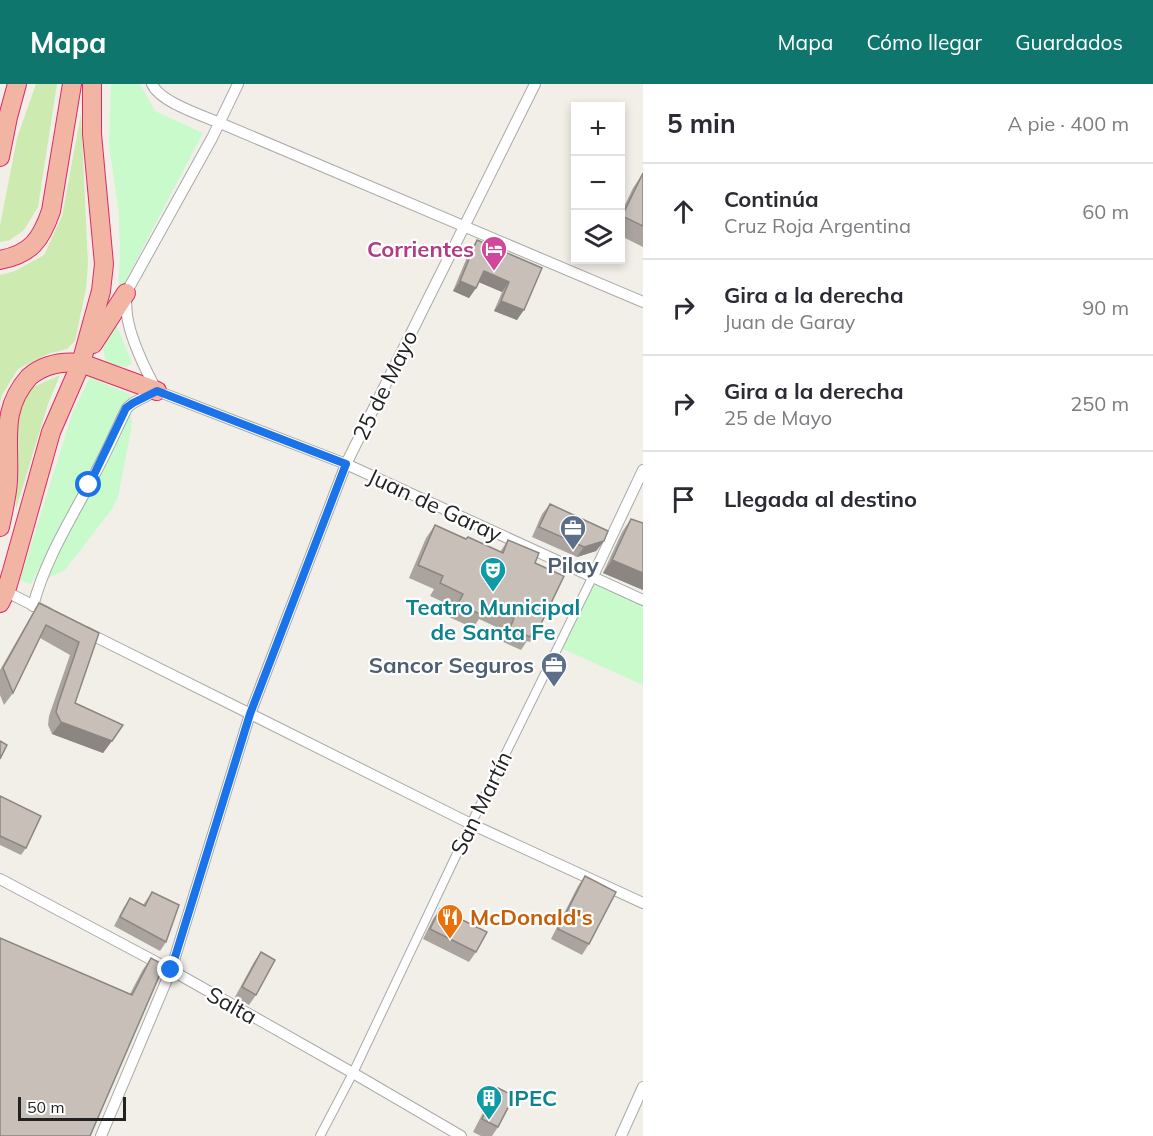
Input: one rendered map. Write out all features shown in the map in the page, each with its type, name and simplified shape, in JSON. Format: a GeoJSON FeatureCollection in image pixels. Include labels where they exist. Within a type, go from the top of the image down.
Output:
{"type":"FeatureCollection","features":[{"type":"Feature","properties":{"kind":"highway"},"geometry":{"type":"LineString","coordinates":[[0,157],[17,84]]}},
{"type":"Feature","properties":{"kind":"highway"},"geometry":{"type":"LineString","coordinates":[[0,260],[13,258],[29,249],[40,238],[46,225],[51,211],[72,84]]}},
{"type":"Feature","properties":{"kind":"highway"},"geometry":{"type":"LineString","coordinates":[[2,594],[51,432],[81,363],[101,291],[104,264],[92,134],[92,84]]}},
{"type":"Feature","properties":{"kind":"highway"},"geometry":{"type":"LineString","coordinates":[[81,363],[126,293]]}},
{"type":"Feature","properties":{"kind":"highway"},"geometry":{"type":"LineString","coordinates":[[0,528],[8,480],[6,410],[9,399],[20,384],[43,367],[69,362],[81,363],[157,391]]}},
{"type":"Feature","properties":{"kind":"street"},"geometry":{"type":"LineString","coordinates":[[152,84],[164,98],[220,123],[643,302]]}},
{"type":"Feature","properties":{"kind":"street"},"geometry":{"type":"LineString","coordinates":[[33,606],[47,563],[98,468],[126,408],[157,391],[147,373],[130,328],[126,293],[220,123],[238,84]]}},
{"type":"Feature","properties":{"kind":"street","name":"25 de Mayo"},"geometry":{"type":"LineString","coordinates":[[101,1136],[171,970],[250,714],[346,464],[535,84]]}},
{"type":"Feature","properties":{"kind":"street","name":"Juan de Garay"},"geometry":{"type":"LineString","coordinates":[[157,391],[346,464],[643,600]]}},
{"type":"Feature","properties":{"kind":"street","name":"San Martín"},"geometry":{"type":"LineString","coordinates":[[320,1136],[353,1073],[643,470]]}},
{"type":"Feature","properties":{"kind":"street"},"geometry":{"type":"LineString","coordinates":[[2,594],[54,616]]}},
{"type":"Feature","properties":{"kind":"street"},"geometry":{"type":"LineString","coordinates":[[74,627],[471,824],[643,903]]}},
{"type":"Feature","properties":{"kind":"street","name":"Salta"},"geometry":{"type":"LineString","coordinates":[[0,879],[171,970],[461,1136]]}},
{"type":"Feature","properties":{"kind":"street"},"geometry":{"type":"LineString","coordinates":[[621,1136],[643,1087]]}},
{"type":"Feature","properties":{"kind":"green space"},"geometry":{"type":"Polygon","coordinates":[[[36,84],[57,84],[38,207],[24,230],[10,240],[0,242],[0,226],[17,138],[36,84]]]}},
{"type":"Feature","properties":{"kind":"green space"},"geometry":{"type":"Polygon","coordinates":[[[111,84],[140,84],[155,111],[203,133],[118,295],[119,214],[109,145],[111,84]]]}},
{"type":"Feature","properties":{"kind":"green space"},"geometry":{"type":"Polygon","coordinates":[[[81,114],[88,264],[86,289],[75,341],[67,349],[48,354],[18,369],[2,395],[0,403],[0,275],[15,271],[44,255],[62,216],[81,114]]]}},
{"type":"Feature","properties":{"kind":"green space"},"geometry":{"type":"Polygon","coordinates":[[[116,324],[132,363],[126,367],[106,363],[103,348],[116,324]]]}},
{"type":"Feature","properties":{"kind":"green space"},"geometry":{"type":"Polygon","coordinates":[[[60,375],[48,404],[16,509],[15,420],[20,403],[33,387],[60,375]]]}},
{"type":"Feature","properties":{"kind":"green space"},"geometry":{"type":"Polygon","coordinates":[[[90,377],[132,395],[116,420],[95,465],[31,584],[20,580],[73,411],[90,377]]]}},
{"type":"Feature","properties":{"kind":"green space"},"geometry":{"type":"Polygon","coordinates":[[[129,410],[132,421],[118,497],[112,509],[65,570],[46,579],[129,410]]]}},
{"type":"Feature","properties":{"kind":"green space"},"geometry":{"type":"Polygon","coordinates":[[[593,582],[643,604],[643,685],[561,648],[593,582]]]}},
{"type":"Feature","properties":{"kind":"building"},"geometry":{"type":"Polygon","coordinates":[[[643,173],[643,226],[625,217],[625,210],[643,173]]]}},
{"type":"Feature","properties":{"kind":"building"},"geometry":{"type":"Polygon","coordinates":[[[477,240],[542,268],[524,310],[501,301],[509,282],[484,271],[476,288],[460,281],[477,240]]]}},
{"type":"Feature","properties":{"kind":"building"},"geometry":{"type":"Polygon","coordinates":[[[550,504],[608,531],[604,541],[584,547],[539,527],[550,504]]]}},
{"type":"Feature","properties":{"kind":"building"},"geometry":{"type":"Polygon","coordinates":[[[631,519],[643,523],[643,573],[612,560],[631,519]]]}},
{"type":"Feature","properties":{"kind":"building","name":"Teatro Municipal de Santa Fe"},"geometry":{"type":"Polygon","coordinates":[[[435,525],[503,553],[508,540],[539,553],[535,563],[564,576],[539,628],[534,627],[530,637],[510,628],[514,618],[487,605],[482,615],[458,604],[463,594],[440,583],[443,576],[418,565],[435,525]]]}},
{"type":"Feature","properties":{"kind":"building"},"geometry":{"type":"Polygon","coordinates":[[[39,603],[99,633],[75,703],[123,725],[112,741],[61,722],[56,712],[79,642],[46,625],[13,693],[3,668],[39,603]]]}},
{"type":"Feature","properties":{"kind":"building"},"geometry":{"type":"Polygon","coordinates":[[[0,741],[7,745],[0,759],[0,741]]]}},
{"type":"Feature","properties":{"kind":"building"},"geometry":{"type":"Polygon","coordinates":[[[0,796],[41,816],[26,848],[0,836],[0,796]]]}},
{"type":"Feature","properties":{"kind":"building"},"geometry":{"type":"Polygon","coordinates":[[[585,876],[616,892],[589,944],[558,929],[585,876]]]}},
{"type":"Feature","properties":{"kind":"building"},"geometry":{"type":"Polygon","coordinates":[[[152,892],[179,905],[166,942],[120,917],[130,898],[145,906],[152,892]]]}},
{"type":"Feature","properties":{"kind":"building"},"geometry":{"type":"Polygon","coordinates":[[[440,909],[487,932],[476,952],[430,929],[440,909]]]}},
{"type":"Feature","properties":{"kind":"building"},"geometry":{"type":"Polygon","coordinates":[[[0,938],[132,995],[151,958],[164,965],[90,1136],[0,1136],[0,938]]]}},
{"type":"Feature","properties":{"kind":"building"},"geometry":{"type":"Polygon","coordinates":[[[261,952],[275,960],[256,995],[242,987],[261,952]]]}},
{"type":"Feature","properties":{"kind":"building"},"geometry":{"type":"Polygon","coordinates":[[[498,1088],[514,1096],[498,1127],[482,1119],[498,1088]]]}},
{"type":"Feature","properties":{"kind":"place","name":"Corrientes"},"geometry":{"type":"Point","coordinates":[494,272]}},
{"type":"Feature","properties":{"kind":"place","name":"Pilay"},"geometry":{"type":"Point","coordinates":[573,551]}},
{"type":"Feature","properties":{"kind":"place","name":"Teatro Municipal de Santa Fe"},"geometry":{"type":"Point","coordinates":[493,593]}},
{"type":"Feature","properties":{"kind":"place","name":"Sancor Seguros"},"geometry":{"type":"Point","coordinates":[554,688]}},
{"type":"Feature","properties":{"kind":"place","name":"McDonald's"},"geometry":{"type":"Point","coordinates":[450,940]}},
{"type":"Feature","properties":{"kind":"place","name":"IPEC"},"geometry":{"type":"Point","coordinates":[489,1121]}},
{"type":"Feature","properties":{"kind":"route"},"geometry":{"type":"LineString","coordinates":[[89,485],[126,408],[157,391],[346,464],[250,714],[171,970]]}}]}
